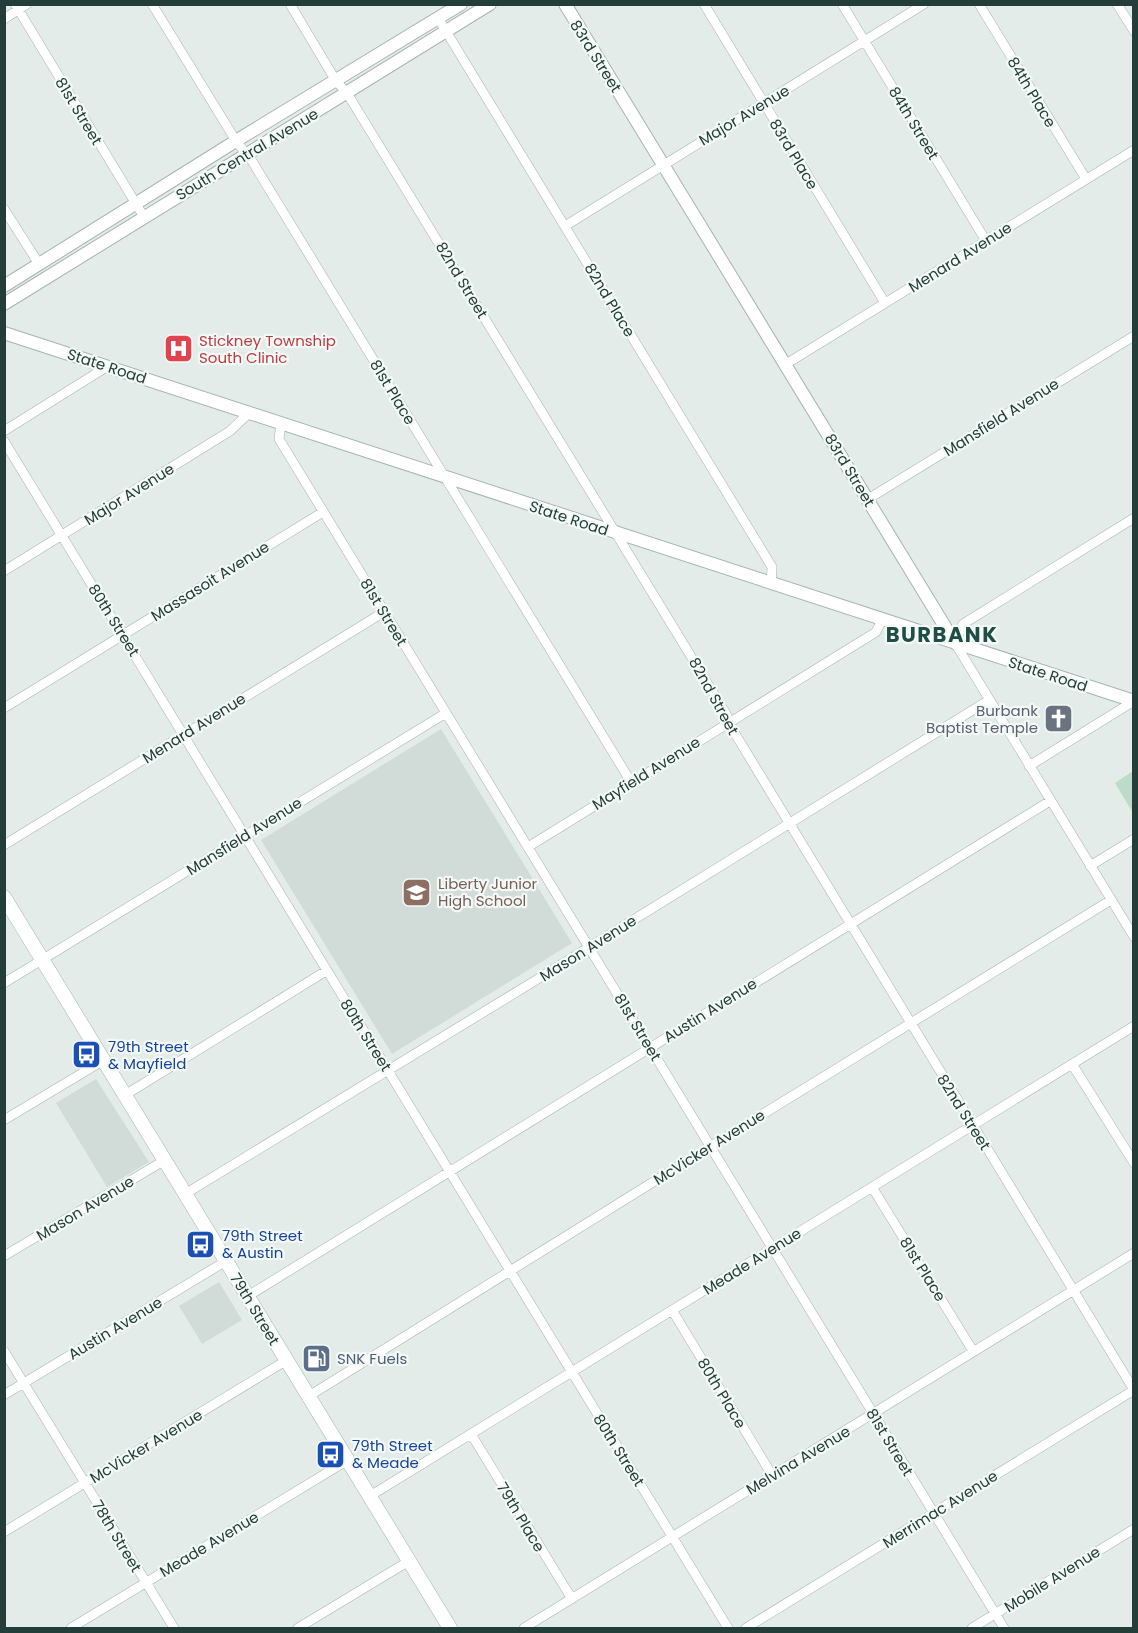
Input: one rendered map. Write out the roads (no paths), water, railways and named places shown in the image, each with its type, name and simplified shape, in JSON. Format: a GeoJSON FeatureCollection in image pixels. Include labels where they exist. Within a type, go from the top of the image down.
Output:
{"type":"FeatureCollection","features":[{"type":"Feature","properties":{"kind":"main road","name":"79th Street"},"geometry":{"type":"LineString","coordinates":[[4,897],[450,1629]]}},
{"type":"Feature","properties":{"kind":"street"},"geometry":{"type":"LineString","coordinates":[[4,19],[17,7],[27,4]]}},
{"type":"Feature","properties":{"kind":"street","name":"81st Place"},"geometry":{"type":"LineString","coordinates":[[152,4],[446,478],[631,782]]}},
{"type":"Feature","properties":{"kind":"street","name":"82nd Street"},"geometry":{"type":"LineString","coordinates":[[290,4],[617,534],[789,824],[1134,1390]]}},
{"type":"Feature","properties":{"kind":"street","name":"South Central Avenue"},"geometry":{"type":"LineString","coordinates":[[4,286],[461,4]]}},
{"type":"Feature","properties":{"kind":"street","name":"South Central Avenue"},"geometry":{"type":"LineString","coordinates":[[4,304],[490,4]]}},
{"type":"Feature","properties":{"kind":"street","name":"83rd Street"},"geometry":{"type":"LineString","coordinates":[[565,4],[1134,937]]}},
{"type":"Feature","properties":{"kind":"street","name":"83rd Place"},"geometry":{"type":"LineString","coordinates":[[704,4],[885,303]]}},
{"type":"Feature","properties":{"kind":"street","name":"84th Street"},"geometry":{"type":"LineString","coordinates":[[842,4],[986,241]]}},
{"type":"Feature","properties":{"kind":"street","name":"Major Avenue"},"geometry":{"type":"LineString","coordinates":[[565,226],[924,4]]}},
{"type":"Feature","properties":{"kind":"street","name":"84th Place"},"geometry":{"type":"LineString","coordinates":[[979,4],[1086,179]]}},
{"type":"Feature","properties":{"kind":"street"},"geometry":{"type":"LineString","coordinates":[[1117,4],[1130,16],[1134,31]]}},
{"type":"Feature","properties":{"kind":"street","name":"81st Street"},"geometry":{"type":"LineString","coordinates":[[17,7],[144,217]]}},
{"type":"Feature","properties":{"kind":"street","name":"82nd Place"},"geometry":{"type":"LineString","coordinates":[[438,18],[772,567],[771,584]]}},
{"type":"Feature","properties":{"kind":"street","name":"Menard Avenue"},"geometry":{"type":"LineString","coordinates":[[786,364],[1134,150]]}},
{"type":"Feature","properties":{"kind":"street"},"geometry":{"type":"LineString","coordinates":[[4,209],[39,264]]}},
{"type":"Feature","properties":{"kind":"street","name":"State Road"},"geometry":{"type":"LineString","coordinates":[[4,333],[1133,701]]}},
{"type":"Feature","properties":{"kind":"street","name":"Mansfield Avenue"},"geometry":{"type":"LineString","coordinates":[[868,499],[1134,336]]}},
{"type":"Feature","properties":{"kind":"street"},"geometry":{"type":"LineString","coordinates":[[4,431],[108,366]]}},
{"type":"Feature","properties":{"kind":"street","name":"Major Avenue"},"geometry":{"type":"LineString","coordinates":[[4,570],[230,431],[250,412]]}},
{"type":"Feature","properties":{"kind":"street","name":"81st Street"},"geometry":{"type":"LineString","coordinates":[[281,423],[279,439],[1004,1629]]}},
{"type":"Feature","properties":{"kind":"street","name":"80th Street"},"geometry":{"type":"LineString","coordinates":[[4,441],[728,1629]]}},
{"type":"Feature","properties":{"kind":"street","name":"Massasoit Avenue"},"geometry":{"type":"LineString","coordinates":[[4,708],[323,512]]}},
{"type":"Feature","properties":{"kind":"street"},"geometry":{"type":"LineString","coordinates":[[955,643],[963,624],[1134,518]]}},
{"type":"Feature","properties":{"kind":"street","name":"Menard Avenue"},"geometry":{"type":"LineString","coordinates":[[4,845],[384,612]]}},
{"type":"Feature","properties":{"kind":"street","name":"Mayfield Avenue"},"geometry":{"type":"LineString","coordinates":[[528,847],[876,632],[882,620]]}},
{"type":"Feature","properties":{"kind":"street","name":"Mason Avenue"},"geometry":{"type":"LineString","coordinates":[[185,1194],[988,700]]}},
{"type":"Feature","properties":{"kind":"street"},"geometry":{"type":"LineString","coordinates":[[1029,766],[1133,701]]}},
{"type":"Feature","properties":{"kind":"street","name":"Mansfield Avenue"},"geometry":{"type":"LineString","coordinates":[[4,983],[446,713]]}},
{"type":"Feature","properties":{"kind":"street","name":"Austin Avenue"},"geometry":{"type":"LineString","coordinates":[[248,1296],[1050,801]]}},
{"type":"Feature","properties":{"kind":"street"},"geometry":{"type":"LineString","coordinates":[[1090,866],[1134,839]]}},
{"type":"Feature","properties":{"kind":"street","name":"McVicker Avenue"},"geometry":{"type":"LineString","coordinates":[[309,1396],[1111,900]]}},
{"type":"Feature","properties":{"kind":"street"},"geometry":{"type":"LineString","coordinates":[[125,1095],[326,971]]}},
{"type":"Feature","properties":{"kind":"street","name":"Meade Avenue"},"geometry":{"type":"LineString","coordinates":[[370,1496],[1134,1026]]}},
{"type":"Feature","properties":{"kind":"street"},"geometry":{"type":"LineString","coordinates":[[4,1120],[104,1060]]}},
{"type":"Feature","properties":{"kind":"street"},"geometry":{"type":"LineString","coordinates":[[1072,1064],[1134,1163]]}},
{"type":"Feature","properties":{"kind":"street","name":"Mason Avenue"},"geometry":{"type":"LineString","coordinates":[[4,1256],[165,1160]]}},
{"type":"Feature","properties":{"kind":"street","name":"81st Place"},"geometry":{"type":"LineString","coordinates":[[872,1187],[973,1351]]}},
{"type":"Feature","properties":{"kind":"street","name":"Melvina Avenue"},"geometry":{"type":"LineString","coordinates":[[524,1629],[1134,1253]]}},
{"type":"Feature","properties":{"kind":"street","name":"Austin Avenue"},"geometry":{"type":"LineString","coordinates":[[4,1395],[226,1261]]}},
{"type":"Feature","properties":{"kind":"street","name":"80th Place"},"geometry":{"type":"LineString","coordinates":[[672,1310],[772,1475]]}},
{"type":"Feature","properties":{"kind":"street","name":"78th Street"},"geometry":{"type":"LineString","coordinates":[[4,1351],[174,1629]]}},
{"type":"Feature","properties":{"kind":"street","name":"McVicker Avenue"},"geometry":{"type":"LineString","coordinates":[[4,1532],[287,1360]]}},
{"type":"Feature","properties":{"kind":"street","name":"Merrimac Avenue"},"geometry":{"type":"LineString","coordinates":[[746,1629],[1134,1390]]}},
{"type":"Feature","properties":{"kind":"street","name":"79th Place"},"geometry":{"type":"LineString","coordinates":[[471,1434],[572,1599]]}},
{"type":"Feature","properties":{"kind":"street","name":"Meade Avenue"},"geometry":{"type":"LineString","coordinates":[[71,1629],[348,1460]]}},
{"type":"Feature","properties":{"kind":"street","name":"Mobile Avenue"},"geometry":{"type":"LineString","coordinates":[[972,1629],[1134,1529]]}},
{"type":"Feature","properties":{"kind":"street"},"geometry":{"type":"LineString","coordinates":[[298,1629],[409,1561]]}},
{"type":"Feature","properties":{"kind":"place","name":"Stickney Township South Clinic"},"geometry":{"type":"Point","coordinates":[178,349]}},
{"type":"Feature","properties":{"kind":"place","name":"Burbank Baptist Temple"},"geometry":{"type":"Point","coordinates":[1059,719]}},
{"type":"Feature","properties":{"kind":"place","name":"Liberty Junior High School"},"geometry":{"type":"Point","coordinates":[417,892]}},
{"type":"Feature","properties":{"kind":"place","name":"79th Street & Mayfield"},"geometry":{"type":"Point","coordinates":[87,1055]}},
{"type":"Feature","properties":{"kind":"place","name":"79th Street & Austin"},"geometry":{"type":"Point","coordinates":[201,1244]}},
{"type":"Feature","properties":{"kind":"place","name":"SNK Fuels"},"geometry":{"type":"Point","coordinates":[316,1358]}},
{"type":"Feature","properties":{"kind":"place","name":"79th Street & Meade"},"geometry":{"type":"Point","coordinates":[331,1454]}},
{"type":"Feature","properties":{"kind":"district","name":"BURBANK"},"geometry":{"type":"Point","coordinates":[942,634]}}]}
